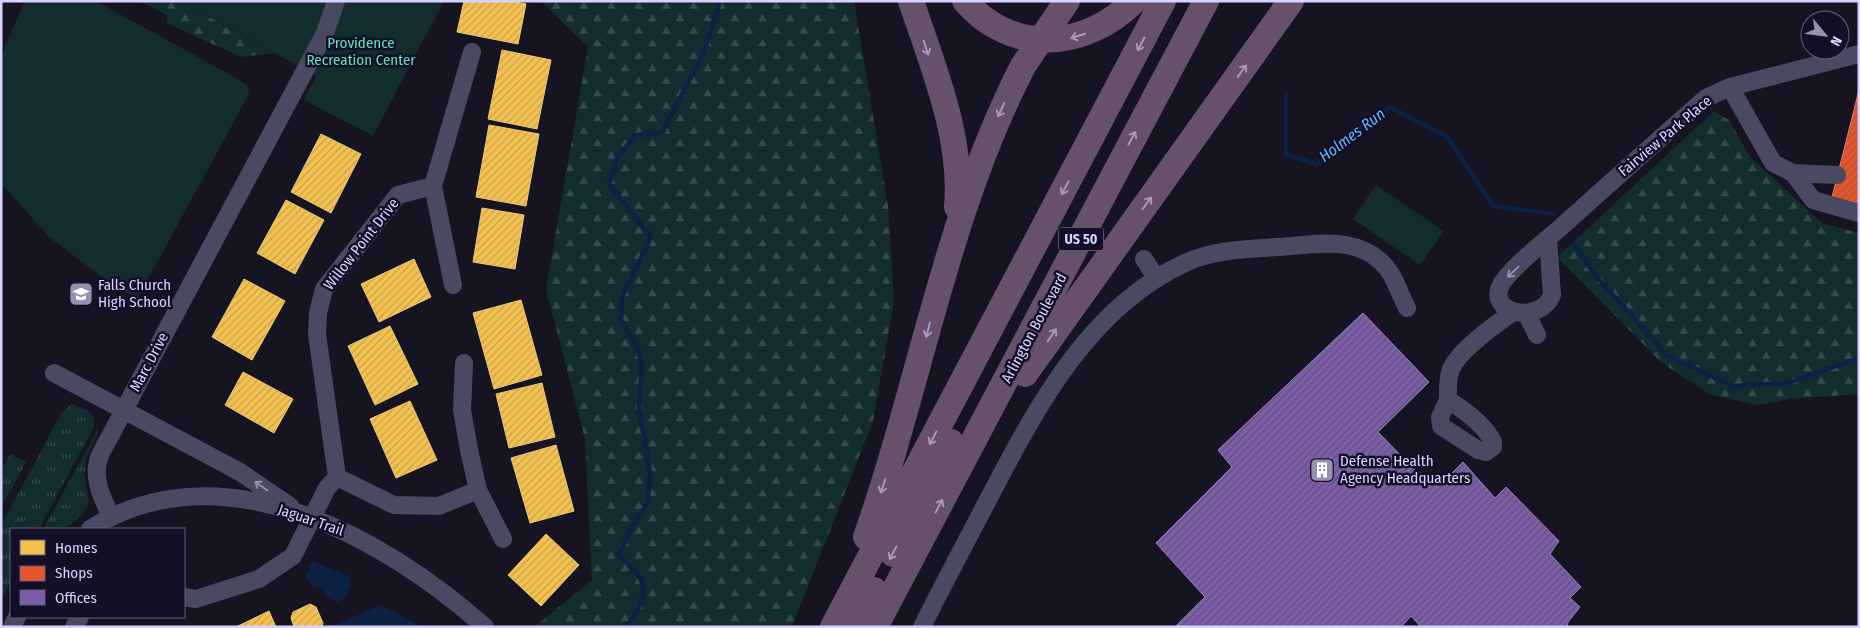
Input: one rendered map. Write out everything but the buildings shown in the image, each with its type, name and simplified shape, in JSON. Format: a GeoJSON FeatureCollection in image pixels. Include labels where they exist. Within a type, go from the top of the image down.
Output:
{"type":"FeatureCollection","features":[{"type":"Feature","properties":{"kind":"highway"},"geometry":{"type":"LineString","coordinates":[[911,1],[938,84],[956,160],[957,197],[954,236]]}},
{"type":"Feature","properties":{"kind":"highway"},"geometry":{"type":"LineString","coordinates":[[965,1],[987,22],[1005,31],[1025,37],[1054,41],[1090,32],[1109,21],[1134,1]]}},
{"type":"Feature","properties":{"kind":"highway"},"geometry":{"type":"LineString","coordinates":[[831,627],[854,570],[898,440],[954,236],[976,171],[1000,110],[1023,66],[1068,1]]}},
{"type":"Feature","properties":{"kind":"highway","name":"US 50"},"geometry":{"type":"LineString","coordinates":[[831,627],[1163,1]]}},
{"type":"Feature","properties":{"kind":"highway","name":"Arlington Boulevard"},"geometry":{"type":"LineString","coordinates":[[875,627],[1206,1]]}},
{"type":"Feature","properties":{"kind":"highway"},"geometry":{"type":"LineString","coordinates":[[955,476],[1090,280],[1291,1]]}},
{"type":"Feature","properties":{"kind":"highway"},"geometry":{"type":"LineString","coordinates":[[854,627],[958,427],[980,348]]}},
{"type":"Feature","properties":{"kind":"street","name":"Marc Drive"},"geometry":{"type":"LineString","coordinates":[[111,517],[98,487],[97,462],[325,33],[336,1]]}},
{"type":"Feature","properties":{"kind":"street"},"geometry":{"type":"LineString","coordinates":[[454,285],[433,186],[472,52]]}},
{"type":"Feature","properties":{"kind":"street","name":"Fairview Park Place"},"geometry":{"type":"LineString","coordinates":[[1520,312],[1504,308],[1500,301],[1502,284],[1548,238],[1706,98],[1730,87],[1859,54]]}},
{"type":"Feature","properties":{"kind":"street"},"geometry":{"type":"LineString","coordinates":[[1730,87],[1773,163],[1793,173],[1836,175]]}},
{"type":"Feature","properties":{"kind":"street"},"geometry":{"type":"LineString","coordinates":[[1793,173],[1813,200],[1859,213]]}},
{"type":"Feature","properties":{"kind":"street","name":"Willow Point Drive"},"geometry":{"type":"LineString","coordinates":[[337,477],[317,334],[318,314],[324,289],[398,195],[433,186]]}},
{"type":"Feature","properties":{"kind":"street"},"geometry":{"type":"LineString","coordinates":[[1448,400],[1448,382],[1453,365],[1483,334],[1520,312],[1541,310],[1549,303],[1552,295],[1548,238]]}},
{"type":"Feature","properties":{"kind":"street"},"geometry":{"type":"LineString","coordinates":[[922,627],[1025,429],[1058,378],[1088,339],[1136,293],[1156,279],[1185,263],[1217,252],[1337,243],[1364,250],[1382,263],[1393,277],[1406,308]]}},
{"type":"Feature","properties":{"kind":"street"},"geometry":{"type":"LineString","coordinates":[[1144,259],[1156,279]]}},
{"type":"Feature","properties":{"kind":"street"},"geometry":{"type":"LineString","coordinates":[[1520,312],[1537,335]]}},
{"type":"Feature","properties":{"kind":"street"},"geometry":{"type":"LineString","coordinates":[[464,363],[462,410],[478,490],[503,540]]}},
{"type":"Feature","properties":{"kind":"street"},"geometry":{"type":"LineString","coordinates":[[54,373],[240,472],[307,516]]}},
{"type":"Feature","properties":{"kind":"street"},"geometry":{"type":"LineString","coordinates":[[185,597],[196,599],[259,579],[293,556],[307,516],[337,477],[362,491],[394,505],[439,506],[478,490]]}},
{"type":"Feature","properties":{"kind":"street","name":"Jaguar Trail"},"geometry":{"type":"LineString","coordinates":[[111,517],[151,502],[194,497],[227,498],[307,516],[375,546],[417,572],[485,627]]}},
{"type":"Feature","properties":{"kind":"street"},"geometry":{"type":"LineString","coordinates":[[92,528],[111,517]]}},
{"type":"Feature","properties":{"kind":"green space"},"geometry":{"type":"Polygon","coordinates":[[[25,1],[96,1],[247,84],[249,94],[137,299],[102,277],[49,237],[1,183],[1,60],[5,46],[25,1]]]}},
{"type":"Feature","properties":{"kind":"green space"},"geometry":{"type":"Polygon","coordinates":[[[140,1],[181,1],[274,53],[241,57],[167,23],[167,15],[140,1]]]}},
{"type":"Feature","properties":{"kind":"green space","name":"Providence Recreation Center"},"geometry":{"type":"Polygon","coordinates":[[[181,1],[444,1],[373,136],[304,100],[316,76],[181,1]]]}},
{"type":"Feature","properties":{"kind":"green space"},"geometry":{"type":"Polygon","coordinates":[[[541,1],[854,1],[888,206],[894,301],[873,421],[792,627],[534,627],[592,580],[585,439],[546,289],[588,47],[541,1]]]}},
{"type":"Feature","properties":{"kind":"green space"},"geometry":{"type":"Polygon","coordinates":[[[1714,111],[1729,120],[1751,158],[1822,223],[1859,233],[1859,394],[1791,399],[1757,405],[1709,394],[1661,362],[1557,257],[1714,111]]]}},
{"type":"Feature","properties":{"kind":"green space"},"geometry":{"type":"Polygon","coordinates":[[[1376,185],[1444,231],[1420,265],[1353,219],[1376,185]]]}},
{"type":"Feature","properties":{"kind":"green space"},"geometry":{"type":"Polygon","coordinates":[[[72,404],[87,410],[94,417],[94,427],[40,528],[10,528],[10,583],[1,600],[1,525],[62,412],[72,404]]]}},
{"type":"Feature","properties":{"kind":"green space"},"geometry":{"type":"Polygon","coordinates":[[[98,429],[86,461],[85,473],[89,497],[85,511],[65,528],[44,528],[98,429]]]}},
{"type":"Feature","properties":{"kind":"green space"},"geometry":{"type":"Polygon","coordinates":[[[11,454],[26,462],[1,508],[1,469],[11,454]]]}},
{"type":"Feature","properties":{"kind":"water"},"geometry":{"type":"Polygon","coordinates":[[[312,561],[349,576],[352,581],[345,599],[337,602],[328,598],[319,586],[313,588],[306,577],[312,561]]]}},
{"type":"Feature","properties":{"kind":"water"},"geometry":{"type":"Polygon","coordinates":[[[381,605],[423,627],[329,627],[381,605]]]}},
{"type":"Feature","properties":{"kind":"waterway"},"geometry":{"type":"LineString","coordinates":[[624,627],[634,617],[642,599],[643,585],[637,573],[619,555],[630,531],[648,502],[650,472],[639,408],[642,366],[638,349],[621,319],[622,297],[651,237],[609,184],[618,156],[636,135],[662,133],[704,52],[720,1]]}},
{"type":"Feature","properties":{"kind":"waterway","name":"Holmes Run"},"geometry":{"type":"LineString","coordinates":[[1286,94],[1286,155],[1317,164],[1390,107],[1447,137],[1493,206],[1554,214]]}},
{"type":"Feature","properties":{"kind":"waterway","name":"Holmes Run"},"geometry":{"type":"LineString","coordinates":[[1574,244],[1594,274],[1668,356],[1733,386],[1788,383],[1859,358]]}},
{"type":"Feature","properties":{"kind":"place","name":"Falls Church High School"},"geometry":{"type":"Point","coordinates":[81,294]}},
{"type":"Feature","properties":{"kind":"place","name":"Defense Health Agency Headquarters"},"geometry":{"type":"Point","coordinates":[1322,470]}}]}
